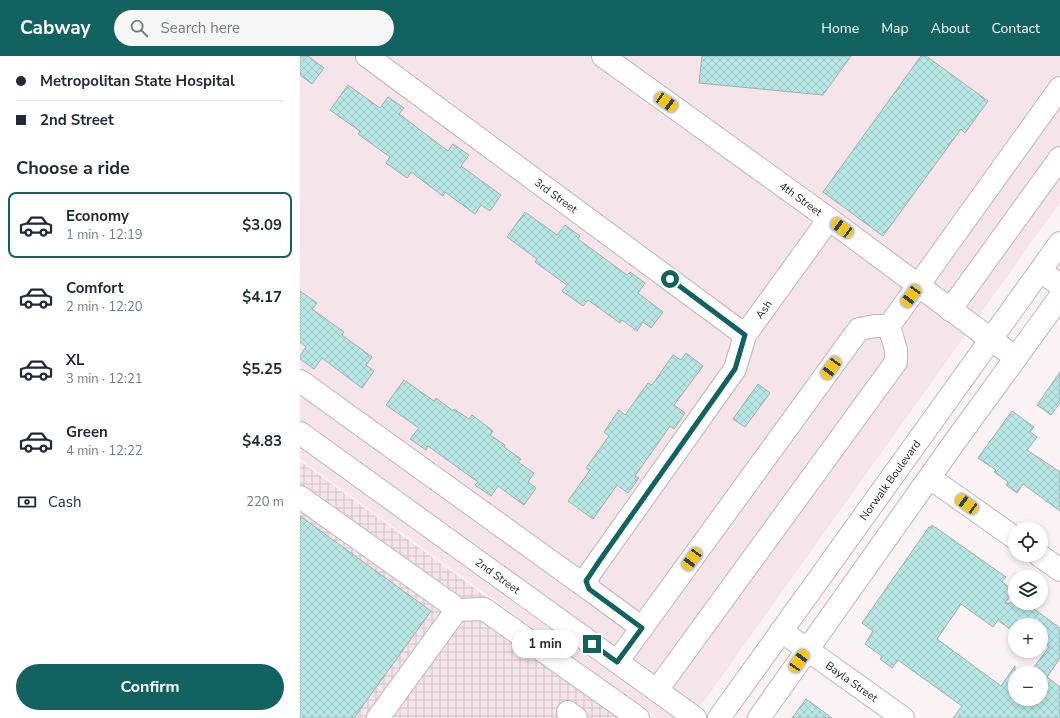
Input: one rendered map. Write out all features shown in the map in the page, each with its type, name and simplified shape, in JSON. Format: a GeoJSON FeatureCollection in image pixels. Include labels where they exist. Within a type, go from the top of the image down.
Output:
{"type":"FeatureCollection","features":[{"type":"Feature","properties":{"kind":"street","name":"3rd Street"},"geometry":{"type":"LineString","coordinates":[[367,56],[745,335]]}},
{"type":"Feature","properties":{"kind":"street","name":"4th Street"},"geometry":{"type":"LineString","coordinates":[[603,56],[829,219],[1016,358]]}},
{"type":"Feature","properties":{"kind":"street"},"geometry":{"type":"LineString","coordinates":[[657,690],[896,362],[896,350],[890,326],[1060,88]]}},
{"type":"Feature","properties":{"kind":"street"},"geometry":{"type":"LineString","coordinates":[[950,310],[1060,158]]}},
{"type":"Feature","properties":{"kind":"street","name":"Ash"},"geometry":{"type":"LineString","coordinates":[[589,589],[586,581],[590,573],[735,369],[745,335],[829,219]]}},
{"type":"Feature","properties":{"kind":"street","name":"Norwalk Boulevard"},"geometry":{"type":"LineString","coordinates":[[719,718],[1060,243]]}},
{"type":"Feature","properties":{"kind":"street"},"geometry":{"type":"LineString","coordinates":[[1040,271],[1060,286]]}},
{"type":"Feature","properties":{"kind":"street"},"geometry":{"type":"LineString","coordinates":[[758,718],[1060,297]]}},
{"type":"Feature","properties":{"kind":"street"},"geometry":{"type":"LineString","coordinates":[[617,662],[859,329],[875,326],[890,326]]}},
{"type":"Feature","properties":{"kind":"street"},"geometry":{"type":"LineString","coordinates":[[300,381],[642,628]]}},
{"type":"Feature","properties":{"kind":"street","name":"2nd Street"},"geometry":{"type":"LineString","coordinates":[[300,433],[695,718]]}},
{"type":"Feature","properties":{"kind":"street"},"geometry":{"type":"LineString","coordinates":[[930,478],[1008,533]]}},
{"type":"Feature","properties":{"kind":"street"},"geometry":{"type":"LineString","coordinates":[[300,497],[452,605],[454,610],[453,615],[378,718]]}},
{"type":"Feature","properties":{"kind":"street"},"geometry":{"type":"LineString","coordinates":[[1048,561],[1060,570]]}},
{"type":"Feature","properties":{"kind":"street"},"geometry":{"type":"LineString","coordinates":[[454,610],[484,609],[638,718]]}},
{"type":"Feature","properties":{"kind":"street","name":"Bayla Street"},"geometry":{"type":"LineString","coordinates":[[781,631],[903,718]]}},
{"type":"Feature","properties":{"kind":"shaded area"},"geometry":{"type":"Polygon","coordinates":[[[300,56],[1060,56],[1060,202],[692,718],[657,718],[300,459],[300,56]]]}},
{"type":"Feature","properties":{"kind":"shaded area"},"geometry":{"type":"Polygon","coordinates":[[[300,461],[653,718],[300,718],[300,461]]]}},
{"type":"Feature","properties":{"kind":"building"},"geometry":{"type":"Polygon","coordinates":[[[300,56],[308,56],[324,68],[312,84],[300,75],[300,56]]]}},
{"type":"Feature","properties":{"kind":"building"},"geometry":{"type":"Polygon","coordinates":[[[702,56],[851,56],[823,95],[699,83],[702,56]]]}},
{"type":"Feature","properties":{"kind":"building"},"geometry":{"type":"Polygon","coordinates":[[[921,56],[926,56],[988,101],[965,133],[961,129],[883,236],[823,192],[921,56]]]}},
{"type":"Feature","properties":{"kind":"building"},"geometry":{"type":"Polygon","coordinates":[[[348,85],[380,108],[388,97],[404,108],[399,114],[448,151],[453,144],[469,155],[461,166],[501,195],[490,211],[481,205],[475,214],[445,192],[443,196],[411,172],[407,178],[386,163],[390,157],[358,134],[360,131],[330,110],[348,85]]]}},
{"type":"Feature","properties":{"kind":"building"},"geometry":{"type":"Polygon","coordinates":[[[525,212],[557,235],[565,225],[580,236],[578,239],[627,275],[630,272],[645,283],[638,293],[663,312],[651,328],[643,322],[637,331],[622,320],[620,323],[588,300],[583,306],[562,291],[567,285],[535,262],[537,259],[507,237],[525,212]]]}},
{"type":"Feature","properties":{"kind":"building"},"geometry":{"type":"Polygon","coordinates":[[[300,291],[317,303],[312,309],[344,332],[342,335],[372,357],[366,365],[374,371],[362,388],[322,358],[314,369],[300,359],[300,356],[306,347],[300,342],[300,291]]]}},
{"type":"Feature","properties":{"kind":"building"},"geometry":{"type":"Polygon","coordinates":[[[686,353],[703,366],[674,405],[685,413],[674,429],[670,426],[635,476],[639,478],[628,493],[617,485],[593,519],[568,501],[590,470],[586,468],[609,436],[604,432],[619,410],[625,415],[648,383],[652,385],[673,355],[681,360],[686,353]]]}},
{"type":"Feature","properties":{"kind":"building"},"geometry":{"type":"Polygon","coordinates":[[[1060,372],[1060,403],[1051,415],[1037,405],[1060,372]]]}},
{"type":"Feature","properties":{"kind":"building"},"geometry":{"type":"Polygon","coordinates":[[[404,380],[434,401],[436,398],[453,411],[454,409],[469,419],[472,415],[493,431],[490,435],[505,445],[504,447],[521,459],[518,462],[534,473],[528,482],[536,488],[524,505],[498,486],[491,496],[475,485],[478,482],[428,446],[426,450],[410,439],[419,428],[386,405],[404,380]]]}},
{"type":"Feature","properties":{"kind":"building"},"geometry":{"type":"Polygon","coordinates":[[[758,384],[770,393],[745,427],[733,419],[758,384]]]}},
{"type":"Feature","properties":{"kind":"building"},"geometry":{"type":"Polygon","coordinates":[[[1012,411],[1034,427],[1030,432],[1037,437],[1027,450],[1060,472],[1060,511],[1023,484],[1017,493],[1006,485],[1008,482],[994,472],[996,470],[978,458],[1012,411]]]}},
{"type":"Feature","properties":{"kind":"building"},"geometry":{"type":"Polygon","coordinates":[[[300,516],[431,611],[354,718],[300,718],[300,516]]]}},
{"type":"Feature","properties":{"kind":"building"},"geometry":{"type":"Polygon","coordinates":[[[932,525],[1006,577],[1002,582],[1008,586],[1008,599],[1005,603],[1008,603],[1008,610],[1036,610],[1046,618],[1008,618],[1008,628],[998,620],[993,627],[961,604],[937,639],[1001,686],[1008,676],[1008,706],[1048,706],[1048,678],[1060,687],[1060,718],[953,718],[962,706],[898,660],[892,668],[880,659],[882,656],[865,644],[873,631],[862,623],[929,527],[930,528],[932,525]]]}},
{"type":"Feature","properties":{"kind":"building"},"geometry":{"type":"Polygon","coordinates":[[[1048,619],[1060,628],[1060,658],[1048,676],[1048,666],[1035,666],[1041,658],[1048,658],[1048,619]]]}},
{"type":"Feature","properties":{"kind":"building"},"geometry":{"type":"Polygon","coordinates":[[[806,699],[832,718],[792,718],[806,699]]]}},
{"type":"Feature","properties":{"kind":"route"},"geometry":{"type":"LineString","coordinates":[[592,644],[617,662],[642,628],[589,589],[586,581],[590,573],[735,369],[745,335],[670,279]]}}]}
